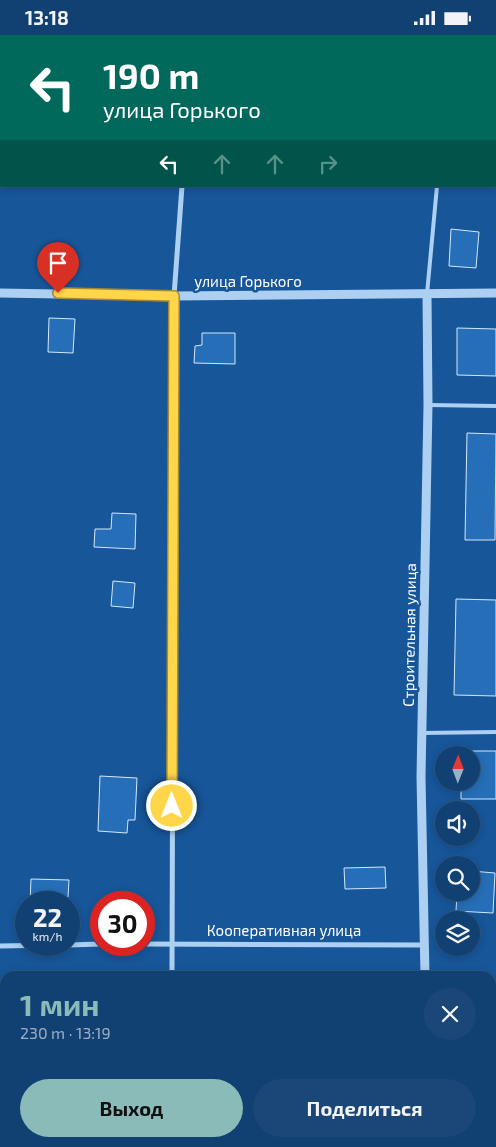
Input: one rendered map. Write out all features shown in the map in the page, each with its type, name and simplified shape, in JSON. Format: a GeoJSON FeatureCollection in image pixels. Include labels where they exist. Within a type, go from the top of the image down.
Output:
{"type":"FeatureCollection","features":[{"type":"Feature","properties":{"kind":"street"},"geometry":{"type":"LineString","coordinates":[[172,971],[174,296],[182,187]]}},
{"type":"Feature","properties":{"kind":"street","name":"улица Горького"},"geometry":{"type":"LineString","coordinates":[[0,293],[174,296],[496,293]]}},
{"type":"Feature","properties":{"kind":"street","name":"Строительная улица"},"geometry":{"type":"LineString","coordinates":[[425,971],[421,733],[428,405],[427,295]]}},
{"type":"Feature","properties":{"kind":"street","name":"Кооперативная улица"},"geometry":{"type":"LineString","coordinates":[[155,944],[424,945]]}},
{"type":"Feature","properties":{"kind":"street"},"geometry":{"type":"LineString","coordinates":[[0,946],[15,946]]}},
{"type":"Feature","properties":{"kind":"lane"},"geometry":{"type":"LineString","coordinates":[[427,295],[437,187]]}},
{"type":"Feature","properties":{"kind":"lane"},"geometry":{"type":"LineString","coordinates":[[428,405],[496,406]]}},
{"type":"Feature","properties":{"kind":"lane"},"geometry":{"type":"LineString","coordinates":[[421,733],[496,732]]}},
{"type":"Feature","properties":{"kind":"building"},"geometry":{"type":"Polygon","coordinates":[[[451,229],[479,232],[476,268],[449,266],[451,229]]]}},
{"type":"Feature","properties":{"kind":"building"},"geometry":{"type":"Polygon","coordinates":[[[49,318],[75,319],[73,353],[48,352],[49,318]]]}},
{"type":"Feature","properties":{"kind":"building"},"geometry":{"type":"Polygon","coordinates":[[[457,328],[496,329],[496,376],[457,375],[457,328]]]}},
{"type":"Feature","properties":{"kind":"building"},"geometry":{"type":"Polygon","coordinates":[[[202,333],[235,333],[235,364],[194,363],[195,346],[202,345],[202,333]]]}},
{"type":"Feature","properties":{"kind":"building"},"geometry":{"type":"Polygon","coordinates":[[[467,433],[496,434],[495,540],[465,540],[467,433]]]}},
{"type":"Feature","properties":{"kind":"building"},"geometry":{"type":"Polygon","coordinates":[[[112,513],[136,514],[135,549],[94,547],[95,529],[111,529],[112,513]]]}},
{"type":"Feature","properties":{"kind":"building"},"geometry":{"type":"Polygon","coordinates":[[[113,581],[135,583],[133,608],[111,606],[113,581]]]}},
{"type":"Feature","properties":{"kind":"building"},"geometry":{"type":"Polygon","coordinates":[[[456,599],[496,600],[496,696],[454,695],[456,599]]]}},
{"type":"Feature","properties":{"kind":"building"},"geometry":{"type":"Polygon","coordinates":[[[480,751],[496,751],[496,799],[461,799],[461,791],[480,791],[480,751]]]}},
{"type":"Feature","properties":{"kind":"building"},"geometry":{"type":"Polygon","coordinates":[[[100,776],[137,778],[135,820],[128,820],[127,833],[98,831],[100,776]]]}},
{"type":"Feature","properties":{"kind":"building"},"geometry":{"type":"Polygon","coordinates":[[[385,867],[386,888],[345,889],[344,868],[385,867]]]}},
{"type":"Feature","properties":{"kind":"building"},"geometry":{"type":"Polygon","coordinates":[[[480,872],[495,873],[493,913],[456,911],[457,901],[480,901],[480,872]]]}},
{"type":"Feature","properties":{"kind":"building"},"geometry":{"type":"Polygon","coordinates":[[[31,879],[69,880],[68,891],[30,891],[31,879]]]}},
{"type":"Feature","properties":{"kind":"route"},"geometry":{"type":"LineString","coordinates":[[58,293],[174,296],[172,806]]}}]}
